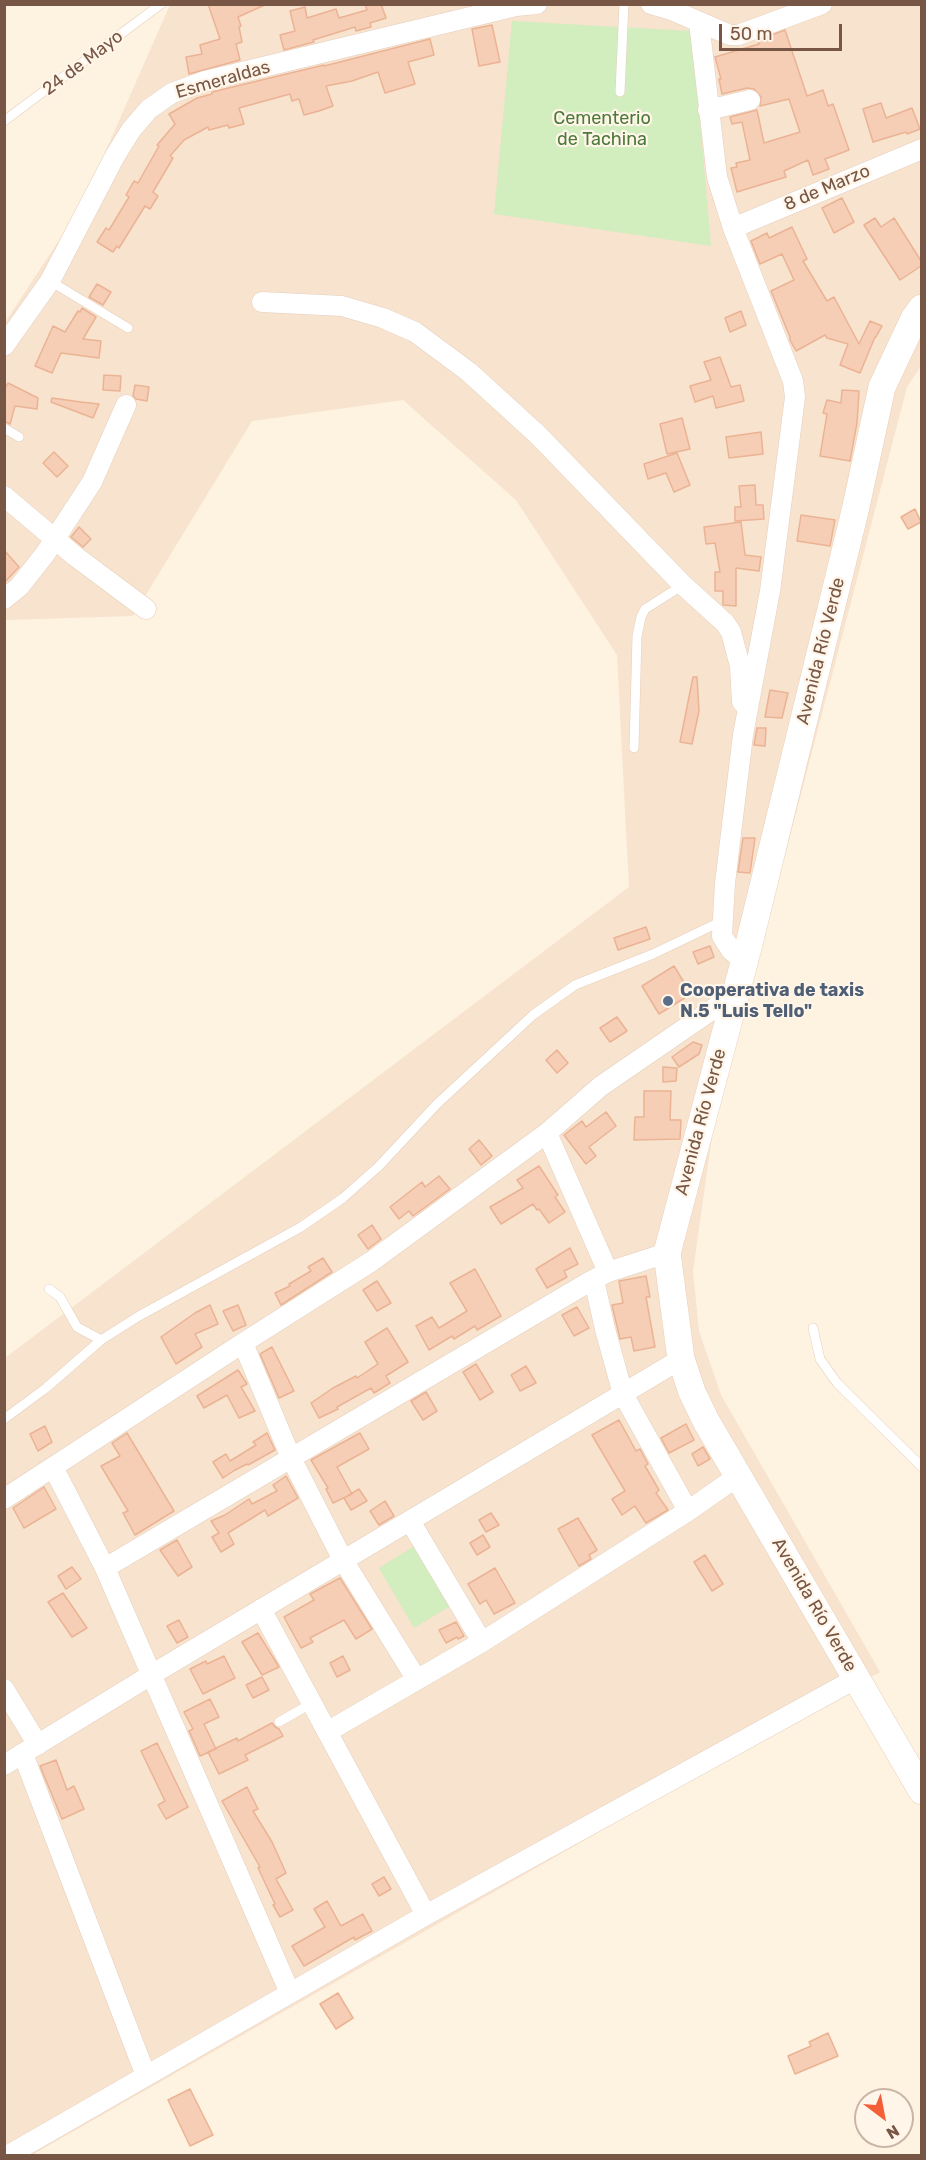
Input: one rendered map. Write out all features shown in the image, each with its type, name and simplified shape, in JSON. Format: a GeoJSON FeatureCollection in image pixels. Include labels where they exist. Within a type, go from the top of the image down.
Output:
{"type":"FeatureCollection","features":[{"type":"Feature","properties":{"kind":"main road","name":"Avenida Río Verde"},"geometry":{"type":"LineString","coordinates":[[921,308],[882,387],[852,522],[744,962],[667,1253],[681,1359],[692,1392],[706,1421],[921,1791]]}},
{"type":"Feature","properties":{"kind":"street","name":"Esmeraldas"},"geometry":{"type":"LineString","coordinates":[[4,346],[50,281],[115,156],[131,130],[149,110],[172,93],[216,78],[516,6],[537,4]]}},
{"type":"Feature","properties":{"kind":"street"},"geometry":{"type":"LineString","coordinates":[[651,4],[730,35],[738,35],[822,4]]}},
{"type":"Feature","properties":{"kind":"street"},"geometry":{"type":"LineString","coordinates":[[699,22],[717,177],[733,228],[794,381],[795,397],[770,591],[743,735],[722,921],[722,936],[744,962]]}},
{"type":"Feature","properties":{"kind":"street"},"geometry":{"type":"LineString","coordinates":[[708,110],[750,100]]}},
{"type":"Feature","properties":{"kind":"street","name":"8 de Marzo"},"geometry":{"type":"LineString","coordinates":[[733,228],[921,149]]}},
{"type":"Feature","properties":{"kind":"street"},"geometry":{"type":"LineString","coordinates":[[262,302],[342,306],[383,318],[415,332],[469,372],[538,435],[683,585],[716,613],[731,632],[740,666],[743,735]]}},
{"type":"Feature","properties":{"kind":"street"},"geometry":{"type":"LineString","coordinates":[[4,599],[19,587],[56,538],[92,482],[126,405]]}},
{"type":"Feature","properties":{"kind":"street"},"geometry":{"type":"LineString","coordinates":[[4,496],[75,556],[146,609]]}},
{"type":"Feature","properties":{"kind":"street"},"geometry":{"type":"LineString","coordinates":[[4,1499],[372,1261],[547,1133],[601,1086],[735,994]]}},
{"type":"Feature","properties":{"kind":"street"},"geometry":{"type":"LineString","coordinates":[[547,1133],[601,1276],[605,1329],[623,1394],[688,1511]]}},
{"type":"Feature","properties":{"kind":"street"},"geometry":{"type":"LineString","coordinates":[[105,1568],[601,1276],[667,1253]]}},
{"type":"Feature","properties":{"kind":"street"},"geometry":{"type":"LineString","coordinates":[[243,1343],[291,1458],[344,1560],[417,1680]]}},
{"type":"Feature","properties":{"kind":"street"},"geometry":{"type":"LineString","coordinates":[[4,1765],[681,1359]]}},
{"type":"Feature","properties":{"kind":"street"},"geometry":{"type":"LineString","coordinates":[[53,1467],[105,1568],[290,1993]]}},
{"type":"Feature","properties":{"kind":"street"},"geometry":{"type":"LineString","coordinates":[[327,1732],[482,1642],[688,1511],[738,1476]]}},
{"type":"Feature","properties":{"kind":"street"},"geometry":{"type":"LineString","coordinates":[[410,1521],[482,1642]]}},
{"type":"Feature","properties":{"kind":"street"},"geometry":{"type":"LineString","coordinates":[[261,1609],[426,1915]]}},
{"type":"Feature","properties":{"kind":"street"},"geometry":{"type":"LineString","coordinates":[[8,2156],[426,1915],[857,1678]]}},
{"type":"Feature","properties":{"kind":"street"},"geometry":{"type":"LineString","coordinates":[[4,1689],[31,1749],[146,2076]]}},
{"type":"Feature","properties":{"kind":"lane","name":"24 de Mayo"},"geometry":{"type":"LineString","coordinates":[[4,122],[161,4]]}},
{"type":"Feature","properties":{"kind":"lane"},"geometry":{"type":"LineString","coordinates":[[620,92],[624,4]]}},
{"type":"Feature","properties":{"kind":"lane"},"geometry":{"type":"LineString","coordinates":[[50,281],[128,328]]}},
{"type":"Feature","properties":{"kind":"lane"},"geometry":{"type":"LineString","coordinates":[[4,428],[19,436]]}},
{"type":"Feature","properties":{"kind":"lane"},"geometry":{"type":"LineString","coordinates":[[634,748],[638,627],[645,609],[683,585]]}},
{"type":"Feature","properties":{"kind":"lane"},"geometry":{"type":"LineString","coordinates":[[4,1419],[46,1388],[101,1340],[139,1316],[301,1227],[343,1198],[379,1166],[437,1104],[533,1015],[575,986],[653,954],[722,921]]}},
{"type":"Feature","properties":{"kind":"lane"},"geometry":{"type":"LineString","coordinates":[[49,1289],[60,1297],[77,1327],[101,1340]]}},
{"type":"Feature","properties":{"kind":"lane"},"geometry":{"type":"LineString","coordinates":[[813,1328],[820,1359],[837,1383],[921,1467]]}},
{"type":"Feature","properties":{"kind":"lane"},"geometry":{"type":"LineString","coordinates":[[279,1722],[312,1703]]}},
{"type":"Feature","properties":{"kind":"shaded area"},"geometry":{"type":"Polygon","coordinates":[[[170,5],[921,5],[921,366],[907,387],[712,1136],[693,1271],[699,1331],[721,1395],[880,1672],[30,2156],[4,2155],[5,1358],[629,887],[617,655],[516,500],[403,400],[252,421],[133,616],[5,620],[4,324],[81,207],[170,5]]]}},
{"type":"Feature","properties":{"kind":"green space","name":"Cementerio de Tachina"},"geometry":{"type":"Polygon","coordinates":[[[512,21],[692,31],[711,246],[494,214],[512,21]]]}},
{"type":"Feature","properties":{"kind":"green space"},"geometry":{"type":"Polygon","coordinates":[[[416,1545],[452,1605],[414,1628],[379,1568],[416,1545]]]}},
{"type":"Feature","properties":{"kind":"building"},"geometry":{"type":"Polygon","coordinates":[[[208,4],[267,4],[238,17],[242,42],[236,44],[240,60],[189,74],[186,57],[202,54],[200,45],[220,39],[208,4]]]}},
{"type":"Feature","properties":{"kind":"building"},"geometry":{"type":"Polygon","coordinates":[[[365,4],[381,4],[386,18],[370,23],[371,27],[356,31],[355,27],[284,50],[280,35],[295,31],[290,11],[305,7],[307,18],[336,9],[339,18],[367,10],[365,4]]]}},
{"type":"Feature","properties":{"kind":"building"},"geometry":{"type":"Polygon","coordinates":[[[492,25],[500,62],[479,66],[472,29],[492,25]]]}},
{"type":"Feature","properties":{"kind":"building"},"geometry":{"type":"Polygon","coordinates":[[[785,30],[807,96],[823,90],[828,106],[833,104],[849,150],[825,159],[829,169],[813,175],[808,160],[784,171],[786,177],[737,192],[731,168],[737,167],[736,163],[750,160],[742,122],[732,124],[730,117],[757,110],[764,143],[800,132],[789,99],[760,106],[761,97],[754,89],[747,88],[722,94],[719,79],[721,79],[715,57],[759,44],[758,40],[785,30]]]}},
{"type":"Feature","properties":{"kind":"building"},"geometry":{"type":"Polygon","coordinates":[[[430,39],[434,55],[408,62],[415,84],[385,93],[378,72],[352,81],[326,86],[333,106],[319,111],[304,115],[299,99],[292,101],[290,94],[239,108],[244,124],[209,130],[208,127],[184,140],[170,156],[173,158],[153,192],[158,196],[150,209],[145,206],[119,248],[117,246],[113,252],[97,242],[106,228],[109,230],[129,197],[126,195],[134,181],[138,183],[159,146],[157,145],[175,124],[169,114],[212,92],[430,39]]]}},
{"type":"Feature","properties":{"kind":"building"},"geometry":{"type":"Polygon","coordinates":[[[881,103],[886,118],[912,108],[920,129],[873,142],[863,109],[881,103]]]}},
{"type":"Feature","properties":{"kind":"building"},"geometry":{"type":"Polygon","coordinates":[[[842,198],[854,222],[834,233],[822,208],[842,198]]]}},
{"type":"Feature","properties":{"kind":"building"},"geometry":{"type":"Polygon","coordinates":[[[875,218],[881,227],[894,218],[921,261],[921,266],[900,280],[864,225],[875,218]]]}},
{"type":"Feature","properties":{"kind":"building"},"geometry":{"type":"Polygon","coordinates":[[[792,227],[807,259],[803,261],[827,301],[834,297],[859,344],[870,321],[882,326],[860,373],[840,365],[848,344],[827,338],[825,335],[796,351],[790,340],[771,291],[794,280],[782,254],[760,264],[751,241],[767,233],[769,238],[792,227]]]}},
{"type":"Feature","properties":{"kind":"building"},"geometry":{"type":"Polygon","coordinates":[[[97,284],[111,292],[103,305],[89,297],[97,284]]]}},
{"type":"Feature","properties":{"kind":"building"},"geometry":{"type":"Polygon","coordinates":[[[82,308],[96,317],[83,339],[101,341],[99,358],[61,353],[52,373],[35,366],[53,326],[65,332],[82,308]]]}},
{"type":"Feature","properties":{"kind":"building"},"geometry":{"type":"Polygon","coordinates":[[[741,311],[746,325],[730,332],[725,318],[741,311]]]}},
{"type":"Feature","properties":{"kind":"building"},"geometry":{"type":"Polygon","coordinates":[[[720,357],[731,387],[740,385],[744,401],[716,408],[713,396],[695,402],[690,386],[711,380],[704,362],[720,357]]]}},
{"type":"Feature","properties":{"kind":"building"},"geometry":{"type":"Polygon","coordinates":[[[104,375],[121,376],[120,391],[103,390],[104,375]]]}},
{"type":"Feature","properties":{"kind":"building"},"geometry":{"type":"Polygon","coordinates":[[[8,383],[38,398],[37,409],[15,406],[10,424],[4,421],[4,390],[8,383]]]}},
{"type":"Feature","properties":{"kind":"building"},"geometry":{"type":"Polygon","coordinates":[[[135,385],[149,387],[147,401],[136,399],[133,396],[135,385]]]}},
{"type":"Feature","properties":{"kind":"building"},"geometry":{"type":"Polygon","coordinates":[[[842,390],[859,391],[857,423],[850,461],[820,456],[827,414],[823,413],[827,400],[841,403],[842,390]]]}},
{"type":"Feature","properties":{"kind":"building"},"geometry":{"type":"Polygon","coordinates":[[[52,398],[99,404],[93,418],[51,402],[52,398]]]}},
{"type":"Feature","properties":{"kind":"building"},"geometry":{"type":"Polygon","coordinates":[[[682,418],[690,449],[667,454],[660,424],[682,418]]]}},
{"type":"Feature","properties":{"kind":"building"},"geometry":{"type":"Polygon","coordinates":[[[761,432],[763,454],[729,458],[726,437],[761,432]]]}},
{"type":"Feature","properties":{"kind":"building"},"geometry":{"type":"Polygon","coordinates":[[[54,452],[68,466],[57,477],[43,463],[54,452]]]}},
{"type":"Feature","properties":{"kind":"building"},"geometry":{"type":"Polygon","coordinates":[[[677,453],[690,485],[674,492],[666,473],[648,479],[644,464],[677,453]]]}},
{"type":"Feature","properties":{"kind":"building"},"geometry":{"type":"Polygon","coordinates":[[[755,485],[756,505],[763,505],[764,519],[735,521],[735,507],[741,507],[739,486],[755,485]]]}},
{"type":"Feature","properties":{"kind":"building"},"geometry":{"type":"Polygon","coordinates":[[[915,509],[921,522],[908,529],[901,517],[915,509]]]}},
{"type":"Feature","properties":{"kind":"building"},"geometry":{"type":"Polygon","coordinates":[[[801,515],[835,520],[830,546],[797,541],[801,515]]]}},
{"type":"Feature","properties":{"kind":"building"},"geometry":{"type":"Polygon","coordinates":[[[741,522],[745,555],[761,557],[759,571],[736,568],[736,606],[723,605],[723,591],[715,591],[715,572],[720,572],[715,543],[706,544],[704,527],[741,522]]]}},
{"type":"Feature","properties":{"kind":"building"},"geometry":{"type":"Polygon","coordinates":[[[79,527],[91,539],[83,547],[71,537],[79,527]]]}},
{"type":"Feature","properties":{"kind":"building"},"geometry":{"type":"Polygon","coordinates":[[[4,550],[19,567],[4,583],[4,550]]]}},
{"type":"Feature","properties":{"kind":"building"},"geometry":{"type":"Polygon","coordinates":[[[693,677],[697,677],[699,711],[692,744],[680,742],[693,677]]]}},
{"type":"Feature","properties":{"kind":"building"},"geometry":{"type":"Polygon","coordinates":[[[770,690],[788,693],[782,718],[765,717],[770,690]]]}},
{"type":"Feature","properties":{"kind":"building"},"geometry":{"type":"Polygon","coordinates":[[[757,728],[766,728],[765,746],[754,745],[757,728]]]}},
{"type":"Feature","properties":{"kind":"building"},"geometry":{"type":"Polygon","coordinates":[[[743,838],[755,838],[750,873],[738,872],[743,838]]]}},
{"type":"Feature","properties":{"kind":"building"},"geometry":{"type":"Polygon","coordinates":[[[646,927],[650,939],[618,950],[614,938],[646,927]]]}},
{"type":"Feature","properties":{"kind":"building"},"geometry":{"type":"Polygon","coordinates":[[[710,946],[714,957],[698,964],[693,952],[710,946]]]}},
{"type":"Feature","properties":{"kind":"building"},"geometry":{"type":"Polygon","coordinates":[[[674,966],[691,994],[659,1014],[642,986],[674,966]]]}},
{"type":"Feature","properties":{"kind":"building"},"geometry":{"type":"Polygon","coordinates":[[[617,1017],[627,1031],[610,1042],[600,1028],[617,1017]]]}},
{"type":"Feature","properties":{"kind":"building"},"geometry":{"type":"Polygon","coordinates":[[[693,1042],[702,1045],[699,1054],[679,1067],[672,1057],[693,1042]]]}},
{"type":"Feature","properties":{"kind":"building"},"geometry":{"type":"Polygon","coordinates":[[[557,1050],[568,1063],[557,1073],[546,1060],[557,1050]]]}},
{"type":"Feature","properties":{"kind":"building"},"geometry":{"type":"Polygon","coordinates":[[[663,1067],[677,1068],[676,1081],[663,1082],[663,1067]]]}},
{"type":"Feature","properties":{"kind":"building"},"geometry":{"type":"Polygon","coordinates":[[[644,1091],[671,1091],[670,1120],[681,1120],[680,1139],[634,1140],[635,1117],[644,1117],[644,1091]]]}},
{"type":"Feature","properties":{"kind":"building"},"geometry":{"type":"Polygon","coordinates":[[[606,1112],[616,1126],[589,1147],[596,1156],[586,1164],[564,1135],[582,1121],[586,1127],[606,1112]]]}},
{"type":"Feature","properties":{"kind":"building"},"geometry":{"type":"Polygon","coordinates":[[[479,1140],[492,1156],[481,1165],[469,1149],[479,1140]]]}},
{"type":"Feature","properties":{"kind":"building"},"geometry":{"type":"Polygon","coordinates":[[[539,1166],[558,1195],[555,1197],[565,1212],[549,1223],[533,1204],[501,1224],[490,1207],[523,1188],[517,1180],[539,1166]]]}},
{"type":"Feature","properties":{"kind":"building"},"geometry":{"type":"Polygon","coordinates":[[[439,1176],[450,1189],[413,1216],[409,1211],[399,1219],[390,1207],[422,1182],[425,1187],[439,1176]]]}},
{"type":"Feature","properties":{"kind":"building"},"geometry":{"type":"Polygon","coordinates":[[[372,1225],[381,1239],[368,1249],[358,1235],[372,1225]]]}},
{"type":"Feature","properties":{"kind":"building"},"geometry":{"type":"Polygon","coordinates":[[[570,1248],[578,1264],[564,1271],[567,1277],[547,1288],[536,1269],[570,1248]]]}},
{"type":"Feature","properties":{"kind":"building"},"geometry":{"type":"Polygon","coordinates":[[[323,1258],[332,1272],[281,1305],[275,1293],[290,1286],[289,1284],[311,1271],[308,1267],[323,1258]]]}},
{"type":"Feature","properties":{"kind":"building"},"geometry":{"type":"Polygon","coordinates":[[[475,1269],[501,1316],[477,1330],[475,1326],[454,1339],[452,1336],[429,1350],[416,1326],[432,1317],[439,1328],[467,1311],[450,1283],[475,1269]]]}},
{"type":"Feature","properties":{"kind":"building"},"geometry":{"type":"Polygon","coordinates":[[[646,1276],[650,1297],[646,1297],[655,1347],[634,1351],[631,1337],[620,1339],[612,1305],[623,1303],[619,1281],[646,1276]]]}},
{"type":"Feature","properties":{"kind":"building"},"geometry":{"type":"Polygon","coordinates":[[[377,1281],[391,1303],[377,1311],[363,1290],[377,1281]]]}},
{"type":"Feature","properties":{"kind":"building"},"geometry":{"type":"Polygon","coordinates":[[[210,1305],[218,1324],[195,1334],[202,1347],[176,1364],[161,1337],[210,1305]]]}},
{"type":"Feature","properties":{"kind":"building"},"geometry":{"type":"Polygon","coordinates":[[[238,1305],[246,1325],[233,1331],[223,1311],[238,1305]]]}},
{"type":"Feature","properties":{"kind":"building"},"geometry":{"type":"Polygon","coordinates":[[[577,1307],[589,1328],[574,1336],[562,1315],[577,1307]]]}},
{"type":"Feature","properties":{"kind":"building"},"geometry":{"type":"Polygon","coordinates":[[[387,1328],[408,1362],[386,1376],[390,1383],[374,1393],[371,1388],[319,1418],[311,1403],[333,1388],[356,1376],[357,1378],[378,1364],[365,1342],[387,1328]]]}},
{"type":"Feature","properties":{"kind":"building"},"geometry":{"type":"Polygon","coordinates":[[[272,1347],[294,1391],[279,1398],[260,1354],[272,1347]]]}},
{"type":"Feature","properties":{"kind":"building"},"geometry":{"type":"Polygon","coordinates":[[[476,1364],[493,1392],[480,1400],[463,1372],[476,1364]]]}},
{"type":"Feature","properties":{"kind":"building"},"geometry":{"type":"Polygon","coordinates":[[[526,1366],[536,1383],[520,1391],[511,1375],[526,1366]]]}},
{"type":"Feature","properties":{"kind":"building"},"geometry":{"type":"Polygon","coordinates":[[[238,1370],[247,1384],[241,1387],[255,1411],[239,1418],[227,1395],[204,1408],[197,1396],[238,1370]]]}},
{"type":"Feature","properties":{"kind":"building"},"geometry":{"type":"Polygon","coordinates":[[[426,1392],[437,1411],[423,1420],[411,1401],[426,1392]]]}},
{"type":"Feature","properties":{"kind":"building"},"geometry":{"type":"Polygon","coordinates":[[[619,1420],[636,1451],[640,1449],[648,1464],[645,1466],[659,1490],[656,1493],[668,1510],[646,1523],[635,1506],[622,1515],[612,1499],[625,1491],[592,1435],[619,1420]]]}},
{"type":"Feature","properties":{"kind":"building"},"geometry":{"type":"Polygon","coordinates":[[[686,1424],[694,1440],[669,1453],[661,1438],[686,1424]]]}},
{"type":"Feature","properties":{"kind":"building"},"geometry":{"type":"Polygon","coordinates":[[[45,1426],[52,1442],[38,1451],[30,1434],[45,1426]]]}},
{"type":"Feature","properties":{"kind":"building"},"geometry":{"type":"Polygon","coordinates":[[[127,1433],[174,1511],[135,1535],[123,1513],[128,1511],[101,1466],[120,1456],[112,1443],[127,1433]]]}},
{"type":"Feature","properties":{"kind":"building"},"geometry":{"type":"Polygon","coordinates":[[[267,1433],[275,1450],[223,1478],[213,1462],[226,1454],[230,1461],[256,1445],[253,1442],[267,1433]]]}},
{"type":"Feature","properties":{"kind":"building"},"geometry":{"type":"Polygon","coordinates":[[[360,1433],[369,1449],[337,1467],[352,1494],[333,1503],[326,1489],[328,1488],[311,1460],[360,1433]]]}},
{"type":"Feature","properties":{"kind":"building"},"geometry":{"type":"Polygon","coordinates":[[[703,1447],[710,1459],[698,1466],[692,1454],[703,1447]]]}},
{"type":"Feature","properties":{"kind":"building"},"geometry":{"type":"Polygon","coordinates":[[[286,1476],[298,1498],[268,1516],[265,1510],[228,1533],[234,1544],[221,1552],[212,1537],[219,1533],[211,1521],[225,1515],[249,1499],[252,1504],[277,1491],[273,1485],[286,1476]]]}},
{"type":"Feature","properties":{"kind":"building"},"geometry":{"type":"Polygon","coordinates":[[[44,1487],[56,1509],[24,1528],[13,1508],[44,1487]]]}},
{"type":"Feature","properties":{"kind":"building"},"geometry":{"type":"Polygon","coordinates":[[[359,1489],[367,1501],[351,1510],[344,1498],[359,1489]]]}},
{"type":"Feature","properties":{"kind":"building"},"geometry":{"type":"Polygon","coordinates":[[[385,1501],[394,1516],[379,1525],[370,1511],[385,1501]]]}},
{"type":"Feature","properties":{"kind":"building"},"geometry":{"type":"Polygon","coordinates":[[[491,1513],[499,1525],[486,1532],[479,1520],[491,1513]]]}},
{"type":"Feature","properties":{"kind":"building"},"geometry":{"type":"Polygon","coordinates":[[[578,1518],[597,1550],[589,1555],[591,1559],[579,1566],[558,1529],[578,1518]]]}},
{"type":"Feature","properties":{"kind":"building"},"geometry":{"type":"Polygon","coordinates":[[[483,1535],[490,1547],[477,1555],[470,1543],[483,1535]]]}},
{"type":"Feature","properties":{"kind":"building"},"geometry":{"type":"Polygon","coordinates":[[[177,1540],[192,1567],[178,1576],[160,1550],[177,1540]]]}},
{"type":"Feature","properties":{"kind":"building"},"geometry":{"type":"Polygon","coordinates":[[[705,1555],[723,1584],[712,1591],[694,1562],[705,1555]]]}},
{"type":"Feature","properties":{"kind":"building"},"geometry":{"type":"Polygon","coordinates":[[[72,1567],[81,1579],[66,1589],[58,1576],[72,1567]]]}},
{"type":"Feature","properties":{"kind":"building"},"geometry":{"type":"Polygon","coordinates":[[[495,1568],[515,1603],[494,1614],[486,1600],[480,1604],[468,1584],[495,1568]]]}},
{"type":"Feature","properties":{"kind":"building"},"geometry":{"type":"Polygon","coordinates":[[[340,1578],[372,1629],[356,1639],[344,1620],[310,1638],[313,1642],[301,1648],[284,1617],[314,1600],[310,1594],[340,1578]]]}},
{"type":"Feature","properties":{"kind":"building"},"geometry":{"type":"Polygon","coordinates":[[[63,1593],[87,1628],[72,1637],[48,1602],[63,1593]]]}},
{"type":"Feature","properties":{"kind":"building"},"geometry":{"type":"Polygon","coordinates":[[[179,1620],[188,1637],[177,1643],[167,1626],[179,1620]]]}},
{"type":"Feature","properties":{"kind":"building"},"geometry":{"type":"Polygon","coordinates":[[[456,1622],[464,1636],[446,1643],[439,1630],[456,1622]]]}},
{"type":"Feature","properties":{"kind":"building"},"geometry":{"type":"Polygon","coordinates":[[[258,1633],[279,1667],[262,1675],[242,1642],[258,1633]]]}},
{"type":"Feature","properties":{"kind":"building"},"geometry":{"type":"Polygon","coordinates":[[[224,1656],[235,1678],[203,1694],[190,1669],[224,1656]]]}},
{"type":"Feature","properties":{"kind":"building"},"geometry":{"type":"Polygon","coordinates":[[[343,1656],[350,1670],[337,1677],[330,1663],[343,1656]]]}},
{"type":"Feature","properties":{"kind":"building"},"geometry":{"type":"Polygon","coordinates":[[[262,1677],[269,1690],[253,1698],[246,1685],[262,1677]]]}},
{"type":"Feature","properties":{"kind":"building"},"geometry":{"type":"Polygon","coordinates":[[[210,1699],[219,1717],[204,1724],[216,1749],[200,1756],[189,1731],[193,1729],[184,1712],[210,1699]]]}},
{"type":"Feature","properties":{"kind":"building"},"geometry":{"type":"Polygon","coordinates":[[[272,1723],[283,1736],[245,1755],[248,1760],[219,1774],[208,1752],[237,1738],[238,1741],[272,1723]]]}},
{"type":"Feature","properties":{"kind":"building"},"geometry":{"type":"Polygon","coordinates":[[[157,1743],[188,1807],[166,1819],[158,1805],[165,1801],[141,1751],[157,1743]]]}},
{"type":"Feature","properties":{"kind":"building"},"geometry":{"type":"Polygon","coordinates":[[[56,1760],[67,1790],[74,1786],[84,1809],[62,1819],[40,1766],[56,1760]]]}},
{"type":"Feature","properties":{"kind":"building"},"geometry":{"type":"Polygon","coordinates":[[[247,1787],[258,1809],[253,1811],[272,1842],[286,1873],[276,1879],[293,1910],[280,1917],[258,1868],[260,1867],[222,1801],[247,1787]]]}},
{"type":"Feature","properties":{"kind":"building"},"geometry":{"type":"Polygon","coordinates":[[[384,1877],[391,1889],[379,1896],[372,1884],[384,1877]]]}},
{"type":"Feature","properties":{"kind":"building"},"geometry":{"type":"Polygon","coordinates":[[[327,1901],[341,1926],[363,1914],[372,1931],[355,1940],[354,1937],[304,1966],[292,1946],[325,1927],[314,1909],[327,1901]]]}},
{"type":"Feature","properties":{"kind":"building"},"geometry":{"type":"Polygon","coordinates":[[[338,1993],[353,2018],[336,2029],[320,2004],[338,1993]]]}},
{"type":"Feature","properties":{"kind":"building"},"geometry":{"type":"Polygon","coordinates":[[[828,2033],[838,2056],[795,2074],[788,2056],[811,2046],[809,2042],[828,2033]]]}},
{"type":"Feature","properties":{"kind":"building"},"geometry":{"type":"Polygon","coordinates":[[[190,2089],[213,2135],[190,2146],[168,2100],[190,2089]]]}},
{"type":"Feature","properties":{"kind":"place","name":"Cooperativa de taxis N.5 \"Luis Tello\""},"geometry":{"type":"Point","coordinates":[668,1001]}}]}
